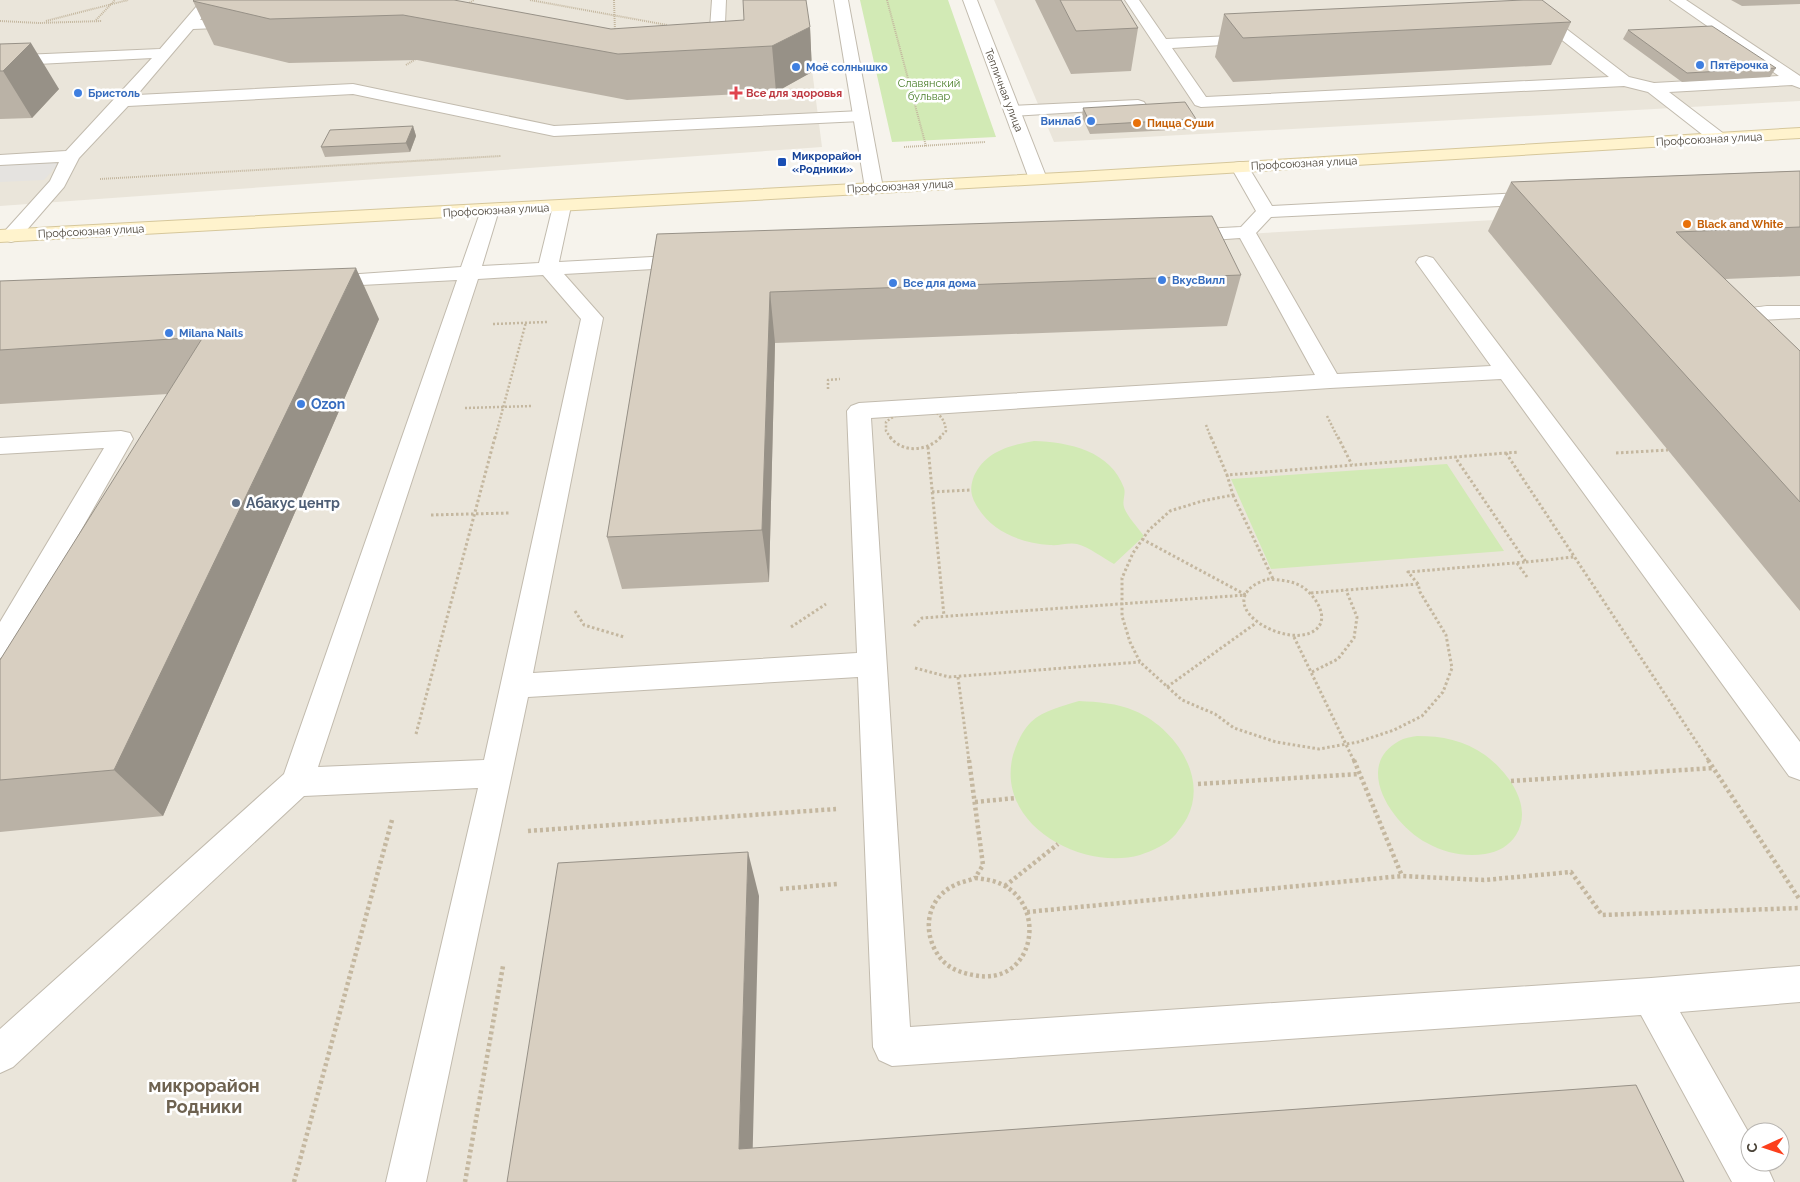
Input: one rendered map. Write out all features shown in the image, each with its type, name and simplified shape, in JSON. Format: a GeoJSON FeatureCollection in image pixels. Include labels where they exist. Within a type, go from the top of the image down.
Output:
{"type":"FeatureCollection","features":[{"type":"Feature","properties":{"kind":"main road","name":"Профсоюзная улица"},"geometry":{"type":"LineString","coordinates":[[6,236],[1038,179],[1800,133]]}},
{"type":"Feature","properties":{"kind":"street"},"geometry":{"type":"LineString","coordinates":[[6,236],[58,183],[71,156],[123,101],[210,0]]}},
{"type":"Feature","properties":{"kind":"street"},"geometry":{"type":"LineString","coordinates":[[689,49],[716,47],[719,0]]}},
{"type":"Feature","properties":{"kind":"street"},"geometry":{"type":"LineString","coordinates":[[841,0],[874,188]]}},
{"type":"Feature","properties":{"kind":"street","name":"Тепличная улица"},"geometry":{"type":"LineString","coordinates":[[970,0],[1038,179]]}},
{"type":"Feature","properties":{"kind":"street"},"geometry":{"type":"LineString","coordinates":[[1132,0],[1201,102]]}},
{"type":"Feature","properties":{"kind":"street"},"geometry":{"type":"LineString","coordinates":[[1677,0],[1798,82]]}},
{"type":"Feature","properties":{"kind":"street"},"geometry":{"type":"LineString","coordinates":[[1535,12],[1624,81]]}},
{"type":"Feature","properties":{"kind":"street"},"geometry":{"type":"LineString","coordinates":[[188,25],[258,22]]}},
{"type":"Feature","properties":{"kind":"street"},"geometry":{"type":"LineString","coordinates":[[1511,26],[1550,24]]}},
{"type":"Feature","properties":{"kind":"street"},"geometry":{"type":"LineString","coordinates":[[1162,44],[1272,38]]}},
{"type":"Feature","properties":{"kind":"street"},"geometry":{"type":"LineString","coordinates":[[0,61],[165,52]]}},
{"type":"Feature","properties":{"kind":"street"},"geometry":{"type":"LineString","coordinates":[[1183,103],[1624,81],[1654,88],[1798,82]]}},
{"type":"Feature","properties":{"kind":"street"},"geometry":{"type":"LineString","coordinates":[[1654,88],[1718,138]]}},
{"type":"Feature","properties":{"kind":"street"},"geometry":{"type":"LineString","coordinates":[[123,101],[353,89],[554,131],[861,116]]}},
{"type":"Feature","properties":{"kind":"street"},"geometry":{"type":"LineString","coordinates":[[1012,111],[1154,104]]}},
{"type":"Feature","properties":{"kind":"street"},"geometry":{"type":"LineString","coordinates":[[0,160],[71,156]]}},
{"type":"Feature","properties":{"kind":"street"},"geometry":{"type":"LineString","coordinates":[[1240,167],[1266,212]]}},
{"type":"Feature","properties":{"kind":"street"},"geometry":{"type":"LineString","coordinates":[[1164,237],[1246,232],[1266,212],[1563,196]]}},
{"type":"Feature","properties":{"kind":"street"},"geometry":{"type":"LineString","coordinates":[[548,268],[562,206]]}},
{"type":"Feature","properties":{"kind":"street"},"geometry":{"type":"LineString","coordinates":[[0,1054],[297,782],[388,517],[490,210]]}},
{"type":"Feature","properties":{"kind":"street"},"geometry":{"type":"LineString","coordinates":[[1246,232],[1330,381]]}},
{"type":"Feature","properties":{"kind":"street"},"geometry":{"type":"LineString","coordinates":[[304,282],[708,260]]}},
{"type":"Feature","properties":{"kind":"street"},"geometry":{"type":"LineString","coordinates":[[1426,262],[1800,766]]}},
{"type":"Feature","properties":{"kind":"street"},"geometry":{"type":"LineString","coordinates":[[406,1182],[497,773],[592,318],[548,268]]}},
{"type":"Feature","properties":{"kind":"street"},"geometry":{"type":"LineString","coordinates":[[1752,344],[1738,327],[1738,321],[1743,317],[1753,314],[1800,312]]}},
{"type":"Feature","properties":{"kind":"street"},"geometry":{"type":"LineString","coordinates":[[1507,372],[1330,381],[859,411],[892,1047],[1651,996],[1800,984]]}},
{"type":"Feature","properties":{"kind":"street"},"geometry":{"type":"LineString","coordinates":[[0,446],[121,439],[0,648]]}},
{"type":"Feature","properties":{"kind":"street"},"geometry":{"type":"LineString","coordinates":[[515,686],[872,664]]}},
{"type":"Feature","properties":{"kind":"street"},"geometry":{"type":"LineString","coordinates":[[297,782],[497,773]]}},
{"type":"Feature","properties":{"kind":"street"},"geometry":{"type":"LineString","coordinates":[[1651,996],[1754,1182]]}},
{"type":"Feature","properties":{"kind":"path"},"geometry":{"type":"LineString","coordinates":[[96,20],[115,0]]}},
{"type":"Feature","properties":{"kind":"path"},"geometry":{"type":"LineString","coordinates":[[23,28],[128,0]]}},
{"type":"Feature","properties":{"kind":"path"},"geometry":{"type":"LineString","coordinates":[[461,8],[474,0]]}},
{"type":"Feature","properties":{"kind":"path"},"geometry":{"type":"LineString","coordinates":[[530,0],[717,35]]}},
{"type":"Feature","properties":{"kind":"path"},"geometry":{"type":"LineString","coordinates":[[614,0],[615,40]]}},
{"type":"Feature","properties":{"kind":"path"},"geometry":{"type":"LineString","coordinates":[[886,0],[926,146]]}},
{"type":"Feature","properties":{"kind":"path"},"geometry":{"type":"LineString","coordinates":[[353,89],[418,60],[423,52]]}},
{"type":"Feature","properties":{"kind":"path"},"geometry":{"type":"LineString","coordinates":[[58,183],[126,177],[506,156]]}},
{"type":"Feature","properties":{"kind":"path"},"geometry":{"type":"LineString","coordinates":[[452,326],[591,321]]}},
{"type":"Feature","properties":{"kind":"path"},"geometry":{"type":"LineString","coordinates":[[294,1182],[398,798],[400,777],[416,734],[526,322]]}},
{"type":"Feature","properties":{"kind":"path"},"geometry":{"type":"LineString","coordinates":[[1330,381],[1326,414],[1352,465]]}},
{"type":"Feature","properties":{"kind":"path"},"geometry":{"type":"LineString","coordinates":[[424,409],[573,406]]}},
{"type":"Feature","properties":{"kind":"path"},"geometry":{"type":"LineString","coordinates":[[1206,425],[1234,495],[1273,580]]}},
{"type":"Feature","properties":{"kind":"path"},"geometry":{"type":"LineString","coordinates":[[928,447],[944,616]]}},
{"type":"Feature","properties":{"kind":"path"},"geometry":{"type":"LineString","coordinates":[[1227,475],[1563,448]]}},
{"type":"Feature","properties":{"kind":"path"},"geometry":{"type":"LineString","coordinates":[[1506,453],[1800,900]]}},
{"type":"Feature","properties":{"kind":"path"},"geometry":{"type":"LineString","coordinates":[[1455,457],[1526,562]]}},
{"type":"Feature","properties":{"kind":"path"},"geometry":{"type":"LineString","coordinates":[[932,492],[970,490]]}},
{"type":"Feature","properties":{"kind":"path"},"geometry":{"type":"LineString","coordinates":[[1234,495],[1202,501],[1170,511],[1149,530],[1133,553],[1122,578],[1122,616],[1130,642],[1140,662],[1182,700],[1215,714],[1234,728],[1276,742],[1318,749],[1347,744],[1394,730],[1422,716],[1443,692],[1452,668],[1446,635],[1420,592],[1418,584],[1408,572],[1574,557]]}},
{"type":"Feature","properties":{"kind":"path"},"geometry":{"type":"LineString","coordinates":[[388,517],[551,512]]}},
{"type":"Feature","properties":{"kind":"path"},"geometry":{"type":"LineString","coordinates":[[1142,539],[1246,595]]}},
{"type":"Feature","properties":{"kind":"path"},"geometry":{"type":"LineString","coordinates":[[1517,563],[1527,577]]}},
{"type":"Feature","properties":{"kind":"path"},"geometry":{"type":"LineString","coordinates":[[1273,580],[1291,581],[1311,593],[1319,602],[1322,621],[1316,629],[1306,635],[1294,637],[1280,636],[1267,631],[1256,623],[1249,614],[1245,604],[1246,595],[1257,582],[1273,580]]}},
{"type":"Feature","properties":{"kind":"path"},"geometry":{"type":"LineString","coordinates":[[1311,593],[1418,584]]}},
{"type":"Feature","properties":{"kind":"path"},"geometry":{"type":"LineString","coordinates":[[1312,672],[1338,659],[1354,638],[1357,617],[1346,590]]}},
{"type":"Feature","properties":{"kind":"path"},"geometry":{"type":"LineString","coordinates":[[908,632],[922,618],[1246,595]]}},
{"type":"Feature","properties":{"kind":"path"},"geometry":{"type":"LineString","coordinates":[[1167,687],[1256,623]]}},
{"type":"Feature","properties":{"kind":"path"},"geometry":{"type":"LineString","coordinates":[[1294,637],[1347,744],[1402,876]]}},
{"type":"Feature","properties":{"kind":"path"},"geometry":{"type":"LineString","coordinates":[[908,662],[915,668],[949,677],[958,677],[1140,662]]}},
{"type":"Feature","properties":{"kind":"path"},"geometry":{"type":"LineString","coordinates":[[958,677],[983,864],[975,878]]}},
{"type":"Feature","properties":{"kind":"path"},"geometry":{"type":"LineString","coordinates":[[1511,781],[1714,768]]}},
{"type":"Feature","properties":{"kind":"path"},"geometry":{"type":"LineString","coordinates":[[1198,784],[1359,774]]}},
{"type":"Feature","properties":{"kind":"path"},"geometry":{"type":"LineString","coordinates":[[975,802],[1016,798]]}},
{"type":"Feature","properties":{"kind":"path"},"geometry":{"type":"LineString","coordinates":[[527,831],[843,808]]}},
{"type":"Feature","properties":{"kind":"path"},"geometry":{"type":"LineString","coordinates":[[525,841],[529,821]]}},
{"type":"Feature","properties":{"kind":"path"},"geometry":{"type":"LineString","coordinates":[[1005,886],[1058,844]]}},
{"type":"Feature","properties":{"kind":"path"},"geometry":{"type":"LineString","coordinates":[[1027,912],[1402,876],[1484,880],[1571,872],[1602,915],[1800,908]]}},
{"type":"Feature","properties":{"kind":"path"},"geometry":{"type":"LineString","coordinates":[[975,878],[990,880],[1005,886],[1018,897],[1027,912],[1030,929],[1028,946],[1020,961],[1005,972],[989,977],[970,976],[952,970],[939,958],[931,944],[928,928],[929,912],[935,899],[946,888],[959,881],[975,878]]}},
{"type":"Feature","properties":{"kind":"path"},"geometry":{"type":"LineString","coordinates":[[780,889],[846,884]]}},
{"type":"Feature","properties":{"kind":"path"},"geometry":{"type":"LineString","coordinates":[[465,1182],[505,958]]}},
{"type":"Feature","properties":{"kind":"shaded area"},"geometry":{"type":"Polygon","coordinates":[[[0,0],[803,0],[822,147],[0,206],[0,0]]]}},
{"type":"Feature","properties":{"kind":"shaded area"},"geometry":{"type":"Polygon","coordinates":[[[994,0],[1800,0],[1800,101],[1054,142],[994,0]]]}},
{"type":"Feature","properties":{"kind":"shaded area"},"geometry":{"type":"Polygon","coordinates":[[[60,162],[44,180],[0,182],[0,165],[60,162]]]}},
{"type":"Feature","properties":{"kind":"shaded area"},"geometry":{"type":"Polygon","coordinates":[[[1800,203],[1800,1182],[0,1182],[0,297],[795,259],[1800,203]]]}},
{"type":"Feature","properties":{"kind":"green space","name":"Славянский бульвар"},"geometry":{"type":"Polygon","coordinates":[[[860,0],[948,0],[996,137],[892,142],[860,0]]]}},
{"type":"Feature","properties":{"kind":"green space"},"geometry":{"type":"Polygon","coordinates":[[[1034,441],[1061,444],[1087,451],[1099,457],[1118,475],[1124,488],[1125,510],[1144,536],[1114,564],[1082,545],[1071,543],[1040,544],[1019,539],[992,524],[978,508],[972,496],[972,481],[984,461],[999,451],[1034,441]]]}},
{"type":"Feature","properties":{"kind":"green space"},"geometry":{"type":"Polygon","coordinates":[[[1447,464],[1504,551],[1271,569],[1231,479],[1447,464]]]}},
{"type":"Feature","properties":{"kind":"green space"},"geometry":{"type":"Polygon","coordinates":[[[1079,701],[1100,702],[1128,708],[1149,718],[1174,741],[1184,755],[1194,786],[1193,802],[1187,818],[1176,834],[1160,847],[1140,855],[1117,858],[1093,856],[1070,849],[1048,837],[1030,822],[1017,802],[1011,780],[1013,755],[1022,733],[1031,722],[1042,714],[1079,701]]]}},
{"type":"Feature","properties":{"kind":"green space"},"geometry":{"type":"Polygon","coordinates":[[[1417,736],[1444,738],[1461,742],[1485,755],[1510,780],[1520,801],[1522,813],[1521,824],[1516,835],[1507,845],[1499,850],[1485,854],[1455,853],[1427,843],[1402,824],[1391,810],[1383,795],[1379,780],[1379,766],[1385,752],[1405,738],[1417,736]]]}},
{"type":"Feature","properties":{"kind":"building"},"geometry":{"type":"Polygon","coordinates":[[[194,0],[454,0],[611,29],[744,20],[743,0],[806,0],[810,27],[772,46],[618,54],[403,15],[270,19],[194,0]]]}},
{"type":"Feature","properties":{"kind":"building"},"geometry":{"type":"Polygon","coordinates":[[[1060,0],[1121,0],[1138,28],[1076,31],[1060,0]]]}},
{"type":"Feature","properties":{"kind":"building"},"geometry":{"type":"Polygon","coordinates":[[[1542,0],[1571,22],[1243,38],[1224,14],[1542,0]]]}},
{"type":"Feature","properties":{"kind":"building"},"geometry":{"type":"Polygon","coordinates":[[[1712,26],[1776,68],[1687,73],[1628,30],[1712,26]]]}},
{"type":"Feature","properties":{"kind":"building"},"geometry":{"type":"Polygon","coordinates":[[[31,43],[3,71],[0,71],[0,44],[31,43]]]}},
{"type":"Feature","properties":{"kind":"building"},"geometry":{"type":"Polygon","coordinates":[[[1185,102],[1196,119],[1091,125],[1083,108],[1185,102]]]}},
{"type":"Feature","properties":{"kind":"building"},"geometry":{"type":"Polygon","coordinates":[[[413,126],[406,143],[321,147],[330,130],[413,126]]]}},
{"type":"Feature","properties":{"kind":"building"},"geometry":{"type":"Polygon","coordinates":[[[1800,171],[1800,227],[1676,232],[1800,351],[1800,502],[1511,182],[1800,171]]]}},
{"type":"Feature","properties":{"kind":"building"},"geometry":{"type":"Polygon","coordinates":[[[1212,216],[1241,275],[770,292],[762,530],[607,537],[657,234],[1212,216]]]}},
{"type":"Feature","properties":{"kind":"building"},"geometry":{"type":"Polygon","coordinates":[[[356,268],[114,770],[0,780],[0,660],[203,337],[0,350],[0,281],[356,268]]]}},
{"type":"Feature","properties":{"kind":"building"},"geometry":{"type":"Polygon","coordinates":[[[748,852],[739,1149],[1636,1085],[1684,1182],[507,1182],[558,863],[748,852]]]}},
{"type":"Feature","properties":{"kind":"place","name":"Пятёрочка"},"geometry":{"type":"Point","coordinates":[1700,65]}},
{"type":"Feature","properties":{"kind":"place","name":"Моё солнышко"},"geometry":{"type":"Point","coordinates":[796,67]}},
{"type":"Feature","properties":{"kind":"place","name":"Бристоль"},"geometry":{"type":"Point","coordinates":[78,93]}},
{"type":"Feature","properties":{"kind":"place","name":"Все для здоровья"},"geometry":{"type":"Point","coordinates":[736,93]}},
{"type":"Feature","properties":{"kind":"place","name":"Винлаб"},"geometry":{"type":"Point","coordinates":[1091,121]}},
{"type":"Feature","properties":{"kind":"place","name":"Пицца Суши"},"geometry":{"type":"Point","coordinates":[1137,123]}},
{"type":"Feature","properties":{"kind":"place","name":"Микрорайон «Родники»"},"geometry":{"type":"Point","coordinates":[782,162]}},
{"type":"Feature","properties":{"kind":"place","name":"Black and White"},"geometry":{"type":"Point","coordinates":[1687,224]}},
{"type":"Feature","properties":{"kind":"place","name":"ВкусВилл"},"geometry":{"type":"Point","coordinates":[1162,280]}},
{"type":"Feature","properties":{"kind":"place","name":"Все для дома"},"geometry":{"type":"Point","coordinates":[893,283]}},
{"type":"Feature","properties":{"kind":"place","name":"Milana Nails"},"geometry":{"type":"Point","coordinates":[169,333]}},
{"type":"Feature","properties":{"kind":"place","name":"Ozon"},"geometry":{"type":"Point","coordinates":[301,404]}},
{"type":"Feature","properties":{"kind":"place","name":"Абакус центр"},"geometry":{"type":"Point","coordinates":[236,503]}},
{"type":"Feature","properties":{"kind":"district","name":"микрорайон Родники"},"geometry":{"type":"Point","coordinates":[204,1096]}}]}
